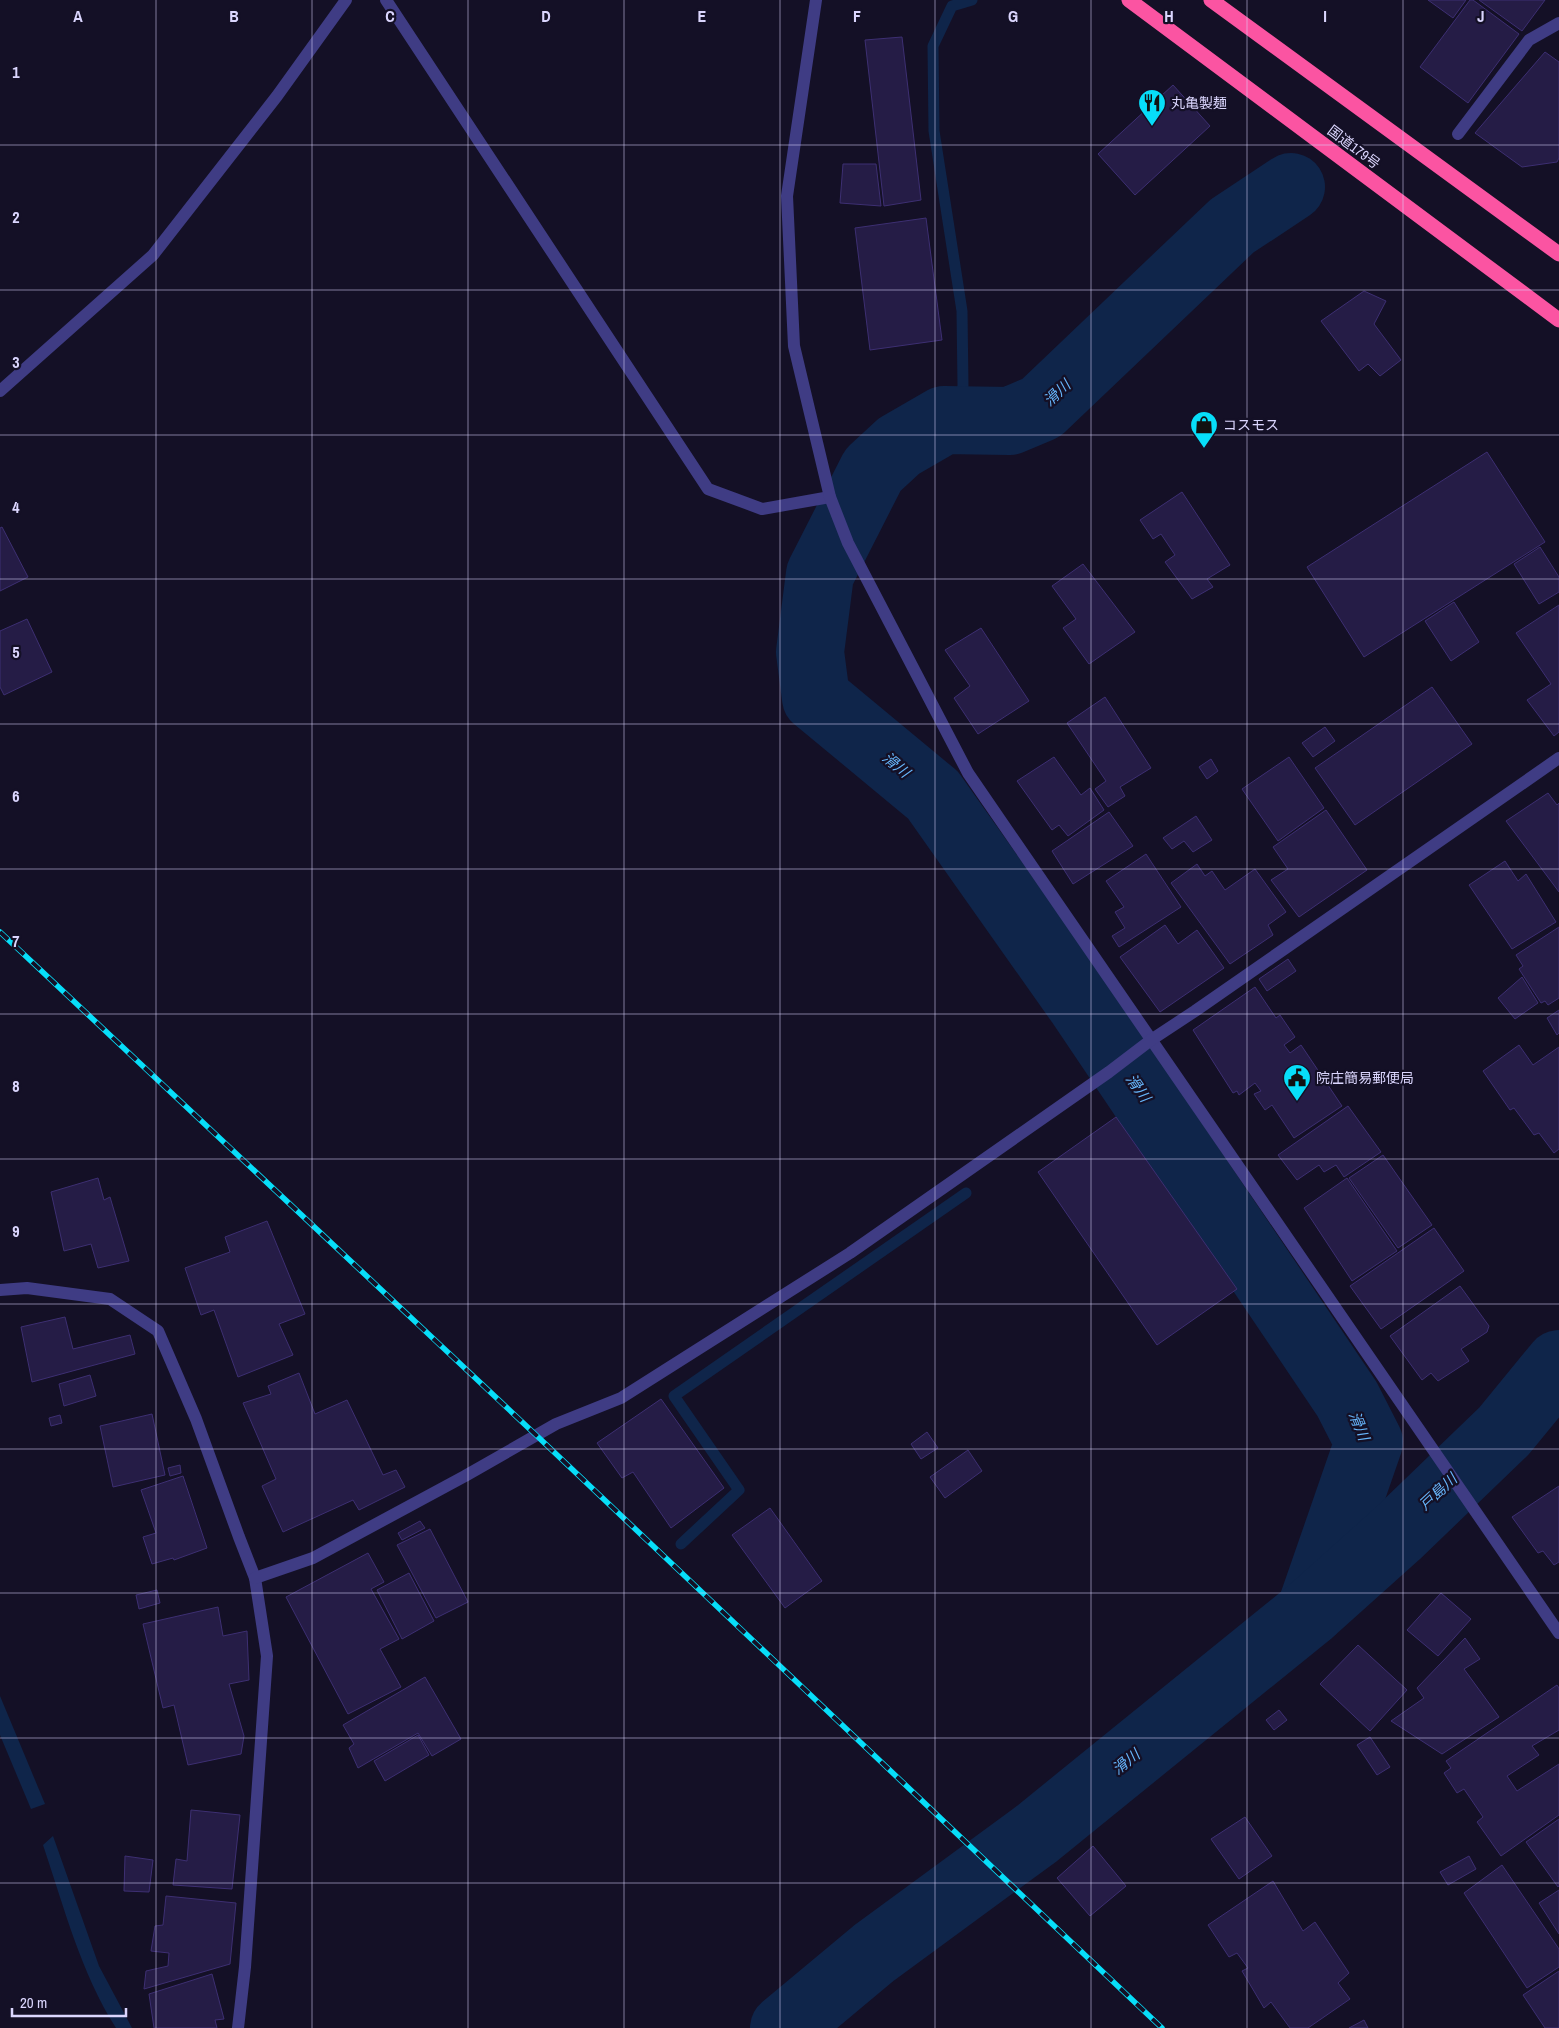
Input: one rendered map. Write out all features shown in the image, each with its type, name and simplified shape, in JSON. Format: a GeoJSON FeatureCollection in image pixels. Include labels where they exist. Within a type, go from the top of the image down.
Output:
{"type":"FeatureCollection","features":[{"type":"Feature","properties":{"kind":"highway","name":"国道179号"},"geometry":{"type":"LineString","coordinates":[[1129,0],[1559,320]]}},
{"type":"Feature","properties":{"kind":"highway"},"geometry":{"type":"LineString","coordinates":[[1211,0],[1559,254]]}},
{"type":"Feature","properties":{"kind":"street"},"geometry":{"type":"LineString","coordinates":[[0,391],[153,255],[277,96],[346,0]]}},
{"type":"Feature","properties":{"kind":"street"},"geometry":{"type":"LineString","coordinates":[[386,0],[708,489],[762,509],[830,497]]}},
{"type":"Feature","properties":{"kind":"street"},"geometry":{"type":"LineString","coordinates":[[816,0],[787,196],[794,346],[830,497],[848,543],[968,773],[1559,1633]]}},
{"type":"Feature","properties":{"kind":"street"},"geometry":{"type":"LineString","coordinates":[[1458,134],[1529,40],[1559,23]]}},
{"type":"Feature","properties":{"kind":"street"},"geometry":{"type":"LineString","coordinates":[[255,1578],[313,1558],[465,1476],[556,1424],[621,1398],[850,1253],[1152,1040],[1559,758]]}},
{"type":"Feature","properties":{"kind":"street"},"geometry":{"type":"LineString","coordinates":[[0,1290],[27,1288],[110,1299],[158,1331],[196,1419],[238,1537],[255,1578],[267,1656],[245,1967],[238,2028]]}},
{"type":"Feature","properties":{"kind":"water"},"geometry":{"type":"Polygon","coordinates":[[[0,1696],[45,1804],[31,1809],[0,1735],[0,1696]]]}},
{"type":"Feature","properties":{"kind":"water"},"geometry":{"type":"Polygon","coordinates":[[[53,1836],[99,1966],[132,2028],[116,2028],[83,1962],[43,1845],[53,1836]]]}},
{"type":"Feature","properties":{"kind":"building"},"geometry":{"type":"Polygon","coordinates":[[[1428,0],[1466,0],[1453,18],[1428,0]]]}},
{"type":"Feature","properties":{"kind":"building"},"geometry":{"type":"Polygon","coordinates":[[[1470,0],[1473,0],[1519,34],[1468,103],[1420,67],[1470,0]]]}},
{"type":"Feature","properties":{"kind":"building"},"geometry":{"type":"Polygon","coordinates":[[[1479,0],[1545,0],[1522,31],[1479,0]]]}},
{"type":"Feature","properties":{"kind":"building"},"geometry":{"type":"Polygon","coordinates":[[[902,37],[921,200],[884,206],[865,40],[902,37]]]}},
{"type":"Feature","properties":{"kind":"building"},"geometry":{"type":"Polygon","coordinates":[[[1545,52],[1559,62],[1559,158],[1557,162],[1522,167],[1475,133],[1545,52]]]}},
{"type":"Feature","properties":{"kind":"building"},"geometry":{"type":"Polygon","coordinates":[[[1173,85],[1210,126],[1135,195],[1098,154],[1173,85]]]}},
{"type":"Feature","properties":{"kind":"building"},"geometry":{"type":"Polygon","coordinates":[[[843,164],[876,164],[881,206],[840,203],[843,164]]]}},
{"type":"Feature","properties":{"kind":"building"},"geometry":{"type":"Polygon","coordinates":[[[926,218],[942,340],[870,350],[855,228],[926,218]]]}},
{"type":"Feature","properties":{"kind":"building"},"geometry":{"type":"Polygon","coordinates":[[[1364,291],[1386,301],[1374,324],[1401,360],[1380,376],[1368,364],[1359,371],[1321,321],[1364,291]]]}},
{"type":"Feature","properties":{"kind":"building"},"geometry":{"type":"Polygon","coordinates":[[[1487,452],[1545,542],[1364,657],[1307,567],[1487,452]]]}},
{"type":"Feature","properties":{"kind":"building"},"geometry":{"type":"Polygon","coordinates":[[[1182,492],[1230,565],[1207,579],[1213,587],[1192,599],[1165,562],[1175,555],[1161,534],[1153,539],[1140,520],[1182,492]]]}},
{"type":"Feature","properties":{"kind":"building"},"geometry":{"type":"Polygon","coordinates":[[[2,527],[28,577],[0,591],[0,528],[2,527]]]}},
{"type":"Feature","properties":{"kind":"building"},"geometry":{"type":"Polygon","coordinates":[[[1540,547],[1559,577],[1559,592],[1539,604],[1514,564],[1540,547]]]}},
{"type":"Feature","properties":{"kind":"building"},"geometry":{"type":"Polygon","coordinates":[[[1083,564],[1135,632],[1089,664],[1063,628],[1076,619],[1052,586],[1083,564]]]}},
{"type":"Feature","properties":{"kind":"building"},"geometry":{"type":"Polygon","coordinates":[[[1454,602],[1479,642],[1451,661],[1425,621],[1454,602]]]}},
{"type":"Feature","properties":{"kind":"building"},"geometry":{"type":"Polygon","coordinates":[[[1559,605],[1559,732],[1554,736],[1527,700],[1551,684],[1516,633],[1559,605]]]}},
{"type":"Feature","properties":{"kind":"building"},"geometry":{"type":"Polygon","coordinates":[[[27,619],[52,672],[4,695],[0,687],[0,631],[27,619]]]}},
{"type":"Feature","properties":{"kind":"building"},"geometry":{"type":"Polygon","coordinates":[[[981,628],[1029,701],[978,734],[954,698],[970,686],[945,650],[981,628]]]}},
{"type":"Feature","properties":{"kind":"building"},"geometry":{"type":"Polygon","coordinates":[[[1432,687],[1472,744],[1355,825],[1315,768],[1432,687]]]}},
{"type":"Feature","properties":{"kind":"building"},"geometry":{"type":"Polygon","coordinates":[[[1105,697],[1151,768],[1120,787],[1125,796],[1108,807],[1095,789],[1106,781],[1067,723],[1105,697]]]}},
{"type":"Feature","properties":{"kind":"building"},"geometry":{"type":"Polygon","coordinates":[[[1325,727],[1335,741],[1313,757],[1302,743],[1325,727]]]}},
{"type":"Feature","properties":{"kind":"building"},"geometry":{"type":"Polygon","coordinates":[[[1054,757],[1081,795],[1090,788],[1104,810],[1068,836],[1059,825],[1052,830],[1017,781],[1054,757]]]}},
{"type":"Feature","properties":{"kind":"building"},"geometry":{"type":"Polygon","coordinates":[[[1289,757],[1324,808],[1278,841],[1242,789],[1289,757]]]}},
{"type":"Feature","properties":{"kind":"building"},"geometry":{"type":"Polygon","coordinates":[[[1211,759],[1218,771],[1207,779],[1199,767],[1211,759]]]}},
{"type":"Feature","properties":{"kind":"building"},"geometry":{"type":"Polygon","coordinates":[[[1548,793],[1557,805],[1559,803],[1559,892],[1506,821],[1548,793]]]}},
{"type":"Feature","properties":{"kind":"building"},"geometry":{"type":"Polygon","coordinates":[[[1326,810],[1367,870],[1299,917],[1271,880],[1288,869],[1273,847],[1326,810]]]}},
{"type":"Feature","properties":{"kind":"building"},"geometry":{"type":"Polygon","coordinates":[[[1109,812],[1133,846],[1073,884],[1052,851],[1109,812]]]}},
{"type":"Feature","properties":{"kind":"building"},"geometry":{"type":"Polygon","coordinates":[[[1196,816],[1212,840],[1193,852],[1184,841],[1172,849],[1163,838],[1196,816]]]}},
{"type":"Feature","properties":{"kind":"building"},"geometry":{"type":"Polygon","coordinates":[[[1146,854],[1181,907],[1119,947],[1112,936],[1125,928],[1115,912],[1124,907],[1106,881],[1146,854]]]}},
{"type":"Feature","properties":{"kind":"building"},"geometry":{"type":"Polygon","coordinates":[[[1505,861],[1518,881],[1526,874],[1556,922],[1512,949],[1469,885],[1505,861]]]}},
{"type":"Feature","properties":{"kind":"building"},"geometry":{"type":"Polygon","coordinates":[[[1197,864],[1205,876],[1212,871],[1225,890],[1255,869],[1286,912],[1268,925],[1273,935],[1230,964],[1171,883],[1197,864]]]}},
{"type":"Feature","properties":{"kind":"building"},"geometry":{"type":"Polygon","coordinates":[[[1165,925],[1178,944],[1197,930],[1224,968],[1160,1012],[1120,957],[1165,925]]]}},
{"type":"Feature","properties":{"kind":"building"},"geometry":{"type":"Polygon","coordinates":[[[1559,927],[1559,998],[1548,1005],[1545,1001],[1541,1003],[1519,969],[1523,966],[1516,955],[1559,927]]]}},
{"type":"Feature","properties":{"kind":"building"},"geometry":{"type":"Polygon","coordinates":[[[1288,959],[1296,971],[1267,991],[1259,979],[1288,959]]]}},
{"type":"Feature","properties":{"kind":"building"},"geometry":{"type":"Polygon","coordinates":[[[1522,977],[1538,1003],[1515,1019],[1498,998],[1522,977]]]}},
{"type":"Feature","properties":{"kind":"building"},"geometry":{"type":"Polygon","coordinates":[[[1255,987],[1276,1018],[1280,1015],[1295,1037],[1284,1045],[1290,1053],[1301,1045],[1342,1106],[1294,1138],[1272,1105],[1265,1110],[1254,1094],[1261,1091],[1255,1083],[1239,1095],[1237,1091],[1233,1093],[1193,1030],[1255,987]]]}},
{"type":"Feature","properties":{"kind":"building"},"geometry":{"type":"Polygon","coordinates":[[[1559,1010],[1559,1033],[1557,1035],[1547,1018],[1559,1010]]]}},
{"type":"Feature","properties":{"kind":"building"},"geometry":{"type":"Polygon","coordinates":[[[1519,1045],[1533,1065],[1559,1047],[1559,1149],[1554,1153],[1539,1133],[1534,1135],[1514,1108],[1510,1110],[1483,1071],[1519,1045]]]}},
{"type":"Feature","properties":{"kind":"building"},"geometry":{"type":"Polygon","coordinates":[[[1348,1106],[1381,1152],[1344,1177],[1336,1165],[1324,1172],[1319,1165],[1297,1180],[1278,1155],[1348,1106]]]}},
{"type":"Feature","properties":{"kind":"building"},"geometry":{"type":"Polygon","coordinates":[[[1116,1117],[1237,1289],[1157,1345],[1038,1172],[1116,1117]]]}},
{"type":"Feature","properties":{"kind":"building"},"geometry":{"type":"Polygon","coordinates":[[[1383,1155],[1432,1225],[1398,1248],[1349,1178],[1383,1155]]]}},
{"type":"Feature","properties":{"kind":"building"},"geometry":{"type":"Polygon","coordinates":[[[98,1178],[104,1200],[110,1197],[129,1261],[98,1268],[91,1244],[64,1251],[51,1192],[98,1178]]]}},
{"type":"Feature","properties":{"kind":"building"},"geometry":{"type":"Polygon","coordinates":[[[1347,1178],[1397,1251],[1352,1281],[1304,1208],[1347,1178]]]}},
{"type":"Feature","properties":{"kind":"building"},"geometry":{"type":"Polygon","coordinates":[[[267,1221],[305,1314],[279,1324],[293,1355],[238,1377],[214,1310],[201,1315],[185,1268],[230,1252],[225,1237],[267,1221]]]}},
{"type":"Feature","properties":{"kind":"building"},"geometry":{"type":"Polygon","coordinates":[[[1434,1228],[1464,1271],[1381,1329],[1350,1286],[1434,1228]]]}},
{"type":"Feature","properties":{"kind":"building"},"geometry":{"type":"Polygon","coordinates":[[[1460,1286],[1489,1326],[1487,1332],[1461,1349],[1469,1361],[1438,1381],[1431,1373],[1422,1380],[1390,1336],[1460,1286]]]}},
{"type":"Feature","properties":{"kind":"building"},"geometry":{"type":"Polygon","coordinates":[[[65,1317],[73,1349],[130,1335],[135,1354],[32,1382],[21,1327],[65,1317]]]}},
{"type":"Feature","properties":{"kind":"building"},"geometry":{"type":"Polygon","coordinates":[[[299,1373],[315,1414],[347,1400],[383,1475],[396,1470],[405,1487],[359,1510],[353,1500],[283,1532],[262,1486],[276,1479],[243,1403],[271,1394],[268,1386],[299,1373]]]}},
{"type":"Feature","properties":{"kind":"building"},"geometry":{"type":"Polygon","coordinates":[[[90,1375],[96,1396],[64,1406],[59,1384],[90,1375]]]}},
{"type":"Feature","properties":{"kind":"building"},"geometry":{"type":"Polygon","coordinates":[[[661,1399],[724,1488],[671,1528],[633,1472],[622,1478],[597,1443],[661,1399]]]}},
{"type":"Feature","properties":{"kind":"building"},"geometry":{"type":"Polygon","coordinates":[[[152,1414],[165,1475],[113,1487],[100,1426],[152,1414]]]}},
{"type":"Feature","properties":{"kind":"building"},"geometry":{"type":"Polygon","coordinates":[[[60,1415],[62,1423],[51,1426],[49,1418],[60,1415]]]}},
{"type":"Feature","properties":{"kind":"building"},"geometry":{"type":"Polygon","coordinates":[[[927,1432],[938,1448],[921,1459],[911,1444],[927,1432]]]}},
{"type":"Feature","properties":{"kind":"building"},"geometry":{"type":"Polygon","coordinates":[[[968,1450],[982,1471],[945,1498],[930,1477],[968,1450]]]}},
{"type":"Feature","properties":{"kind":"building"},"geometry":{"type":"Polygon","coordinates":[[[180,1465],[181,1473],[170,1476],[168,1468],[180,1465]]]}},
{"type":"Feature","properties":{"kind":"building"},"geometry":{"type":"Polygon","coordinates":[[[183,1476],[207,1548],[174,1560],[173,1558],[152,1564],[143,1537],[156,1533],[141,1490],[183,1476]]]}},
{"type":"Feature","properties":{"kind":"building"},"geometry":{"type":"Polygon","coordinates":[[[1559,1486],[1559,1562],[1554,1565],[1543,1551],[1538,1553],[1512,1517],[1559,1486]]]}},
{"type":"Feature","properties":{"kind":"building"},"geometry":{"type":"Polygon","coordinates":[[[770,1508],[822,1581],[785,1608],[732,1535],[770,1508]]]}},
{"type":"Feature","properties":{"kind":"building"},"geometry":{"type":"Polygon","coordinates":[[[420,1521],[425,1528],[402,1540],[398,1533],[420,1521]]]}},
{"type":"Feature","properties":{"kind":"building"},"geometry":{"type":"Polygon","coordinates":[[[430,1529],[468,1602],[436,1618],[397,1545],[430,1529]]]}},
{"type":"Feature","properties":{"kind":"building"},"geometry":{"type":"Polygon","coordinates":[[[368,1553],[384,1582],[371,1589],[399,1639],[380,1649],[401,1687],[348,1714],[286,1597],[368,1553]]]}},
{"type":"Feature","properties":{"kind":"building"},"geometry":{"type":"Polygon","coordinates":[[[409,1573],[434,1621],[402,1639],[377,1590],[409,1573]]]}},
{"type":"Feature","properties":{"kind":"building"},"geometry":{"type":"Polygon","coordinates":[[[157,1590],[160,1603],[139,1609],[136,1595],[157,1590]]]}},
{"type":"Feature","properties":{"kind":"building"},"geometry":{"type":"Polygon","coordinates":[[[1441,1593],[1471,1619],[1438,1656],[1407,1630],[1441,1593]]]}},
{"type":"Feature","properties":{"kind":"building"},"geometry":{"type":"Polygon","coordinates":[[[218,1607],[223,1636],[247,1631],[249,1680],[229,1684],[244,1736],[241,1754],[188,1765],[174,1705],[163,1708],[143,1624],[218,1607]]]}},
{"type":"Feature","properties":{"kind":"building"},"geometry":{"type":"Polygon","coordinates":[[[1465,1638],[1480,1659],[1464,1669],[1499,1717],[1442,1754],[1391,1721],[1424,1698],[1417,1688],[1465,1638]]]}},
{"type":"Feature","properties":{"kind":"building"},"geometry":{"type":"Polygon","coordinates":[[[1358,1645],[1407,1690],[1370,1731],[1320,1684],[1358,1645]]]}},
{"type":"Feature","properties":{"kind":"building"},"geometry":{"type":"Polygon","coordinates":[[[425,1677],[461,1739],[432,1756],[418,1733],[358,1768],[349,1748],[354,1744],[343,1725],[425,1677]]]}},
{"type":"Feature","properties":{"kind":"building"},"geometry":{"type":"Polygon","coordinates":[[[1557,1685],[1559,1688],[1559,1730],[1532,1746],[1539,1755],[1507,1776],[1517,1791],[1559,1764],[1559,1815],[1501,1856],[1477,1822],[1483,1817],[1464,1789],[1457,1793],[1444,1773],[1451,1768],[1446,1761],[1557,1685]]]}},
{"type":"Feature","properties":{"kind":"building"},"geometry":{"type":"Polygon","coordinates":[[[1279,1710],[1287,1720],[1274,1730],[1266,1720],[1279,1710]]]}},
{"type":"Feature","properties":{"kind":"building"},"geometry":{"type":"Polygon","coordinates":[[[418,1735],[429,1755],[385,1781],[374,1761],[418,1735]]]}},
{"type":"Feature","properties":{"kind":"building"},"geometry":{"type":"Polygon","coordinates":[[[1370,1737],[1390,1767],[1377,1775],[1357,1745],[1370,1737]]]}},
{"type":"Feature","properties":{"kind":"building"},"geometry":{"type":"Polygon","coordinates":[[[191,1810],[240,1815],[232,1889],[173,1885],[176,1859],[187,1861],[191,1810]]]}},
{"type":"Feature","properties":{"kind":"building"},"geometry":{"type":"Polygon","coordinates":[[[1245,1817],[1272,1856],[1239,1879],[1211,1839],[1245,1817]]]}},
{"type":"Feature","properties":{"kind":"building"},"geometry":{"type":"Polygon","coordinates":[[[1559,1819],[1559,1886],[1558,1887],[1526,1842],[1559,1819]]]}},
{"type":"Feature","properties":{"kind":"building"},"geometry":{"type":"Polygon","coordinates":[[[1093,1846],[1126,1886],[1090,1916],[1057,1878],[1093,1846]]]}},
{"type":"Feature","properties":{"kind":"building"},"geometry":{"type":"Polygon","coordinates":[[[125,1856],[153,1860],[149,1892],[124,1891],[125,1856]]]}},
{"type":"Feature","properties":{"kind":"building"},"geometry":{"type":"Polygon","coordinates":[[[1469,1856],[1476,1869],[1448,1885],[1440,1872],[1469,1856]]]}},
{"type":"Feature","properties":{"kind":"building"},"geometry":{"type":"Polygon","coordinates":[[[1502,1865],[1559,1949],[1559,1967],[1527,1988],[1464,1893],[1502,1865]]]}},
{"type":"Feature","properties":{"kind":"building"},"geometry":{"type":"Polygon","coordinates":[[[1273,1881],[1303,1931],[1315,1922],[1349,1973],[1338,1983],[1350,1999],[1308,2028],[1290,2028],[1271,2002],[1264,2008],[1242,1971],[1248,1968],[1237,1953],[1229,1957],[1208,1925],[1273,1881]]]}},
{"type":"Feature","properties":{"kind":"building"},"geometry":{"type":"Polygon","coordinates":[[[1559,1890],[1559,1934],[1539,1903],[1559,1890]]]}},
{"type":"Feature","properties":{"kind":"building"},"geometry":{"type":"Polygon","coordinates":[[[166,1896],[236,1903],[230,1964],[144,1989],[146,1971],[168,1966],[169,1953],[151,1951],[155,1926],[163,1925],[166,1896]]]}},
{"type":"Feature","properties":{"kind":"building"},"geometry":{"type":"Polygon","coordinates":[[[1559,1971],[1559,2028],[1545,2028],[1523,1995],[1559,1971]]]}},
{"type":"Feature","properties":{"kind":"building"},"geometry":{"type":"Polygon","coordinates":[[[212,1974],[224,2019],[215,2020],[217,2028],[154,2028],[149,1994],[212,1974]]]}},
{"type":"Feature","properties":{"kind":"building"},"geometry":{"type":"Polygon","coordinates":[[[1364,2020],[1368,2028],[1349,2028],[1364,2020]]]}},
{"type":"Feature","properties":{"kind":"waterway"},"geometry":{"type":"LineString","coordinates":[[953,421],[963,386],[962,311],[934,131],[933,46],[952,6],[972,0]]}},
{"type":"Feature","properties":{"kind":"waterway","name":"滑川"},"geometry":{"type":"LineString","coordinates":[[1291,187],[1232,226],[1041,408],[1010,421],[944,420],[899,446],[873,470],[820,574],[810,652],[816,698],[933,795],[1080,1003],[1347,1399],[1369,1442],[1310,1612]]}},
{"type":"Feature","properties":{"kind":"waterway"},"geometry":{"type":"LineString","coordinates":[[681,1544],[739,1490],[674,1396],[966,1193]]}},
{"type":"Feature","properties":{"kind":"waterway","name":"滑川"},"geometry":{"type":"LineString","coordinates":[[784,2028],[874,1953],[1035,1835],[1310,1612],[1397,1534],[1504,1431],[1559,1364]]}},
{"type":"Feature","properties":{"kind":"railway"},"geometry":{"type":"LineString","coordinates":[[0,932],[536,1435],[1162,2028]]}},
{"type":"Feature","properties":{"kind":"place","name":"丸亀製麺"},"geometry":{"type":"Point","coordinates":[1152,127]}},
{"type":"Feature","properties":{"kind":"place","name":"コスモス"},"geometry":{"type":"Point","coordinates":[1204,449]}},
{"type":"Feature","properties":{"kind":"place","name":"院庄簡易郵便局"},"geometry":{"type":"Point","coordinates":[1297,1102]}},
{"type":"Feature","properties":{"kind":"water label","name":"戸島川"},"geometry":{"type":"Point","coordinates":[1438,1492]}}]}
